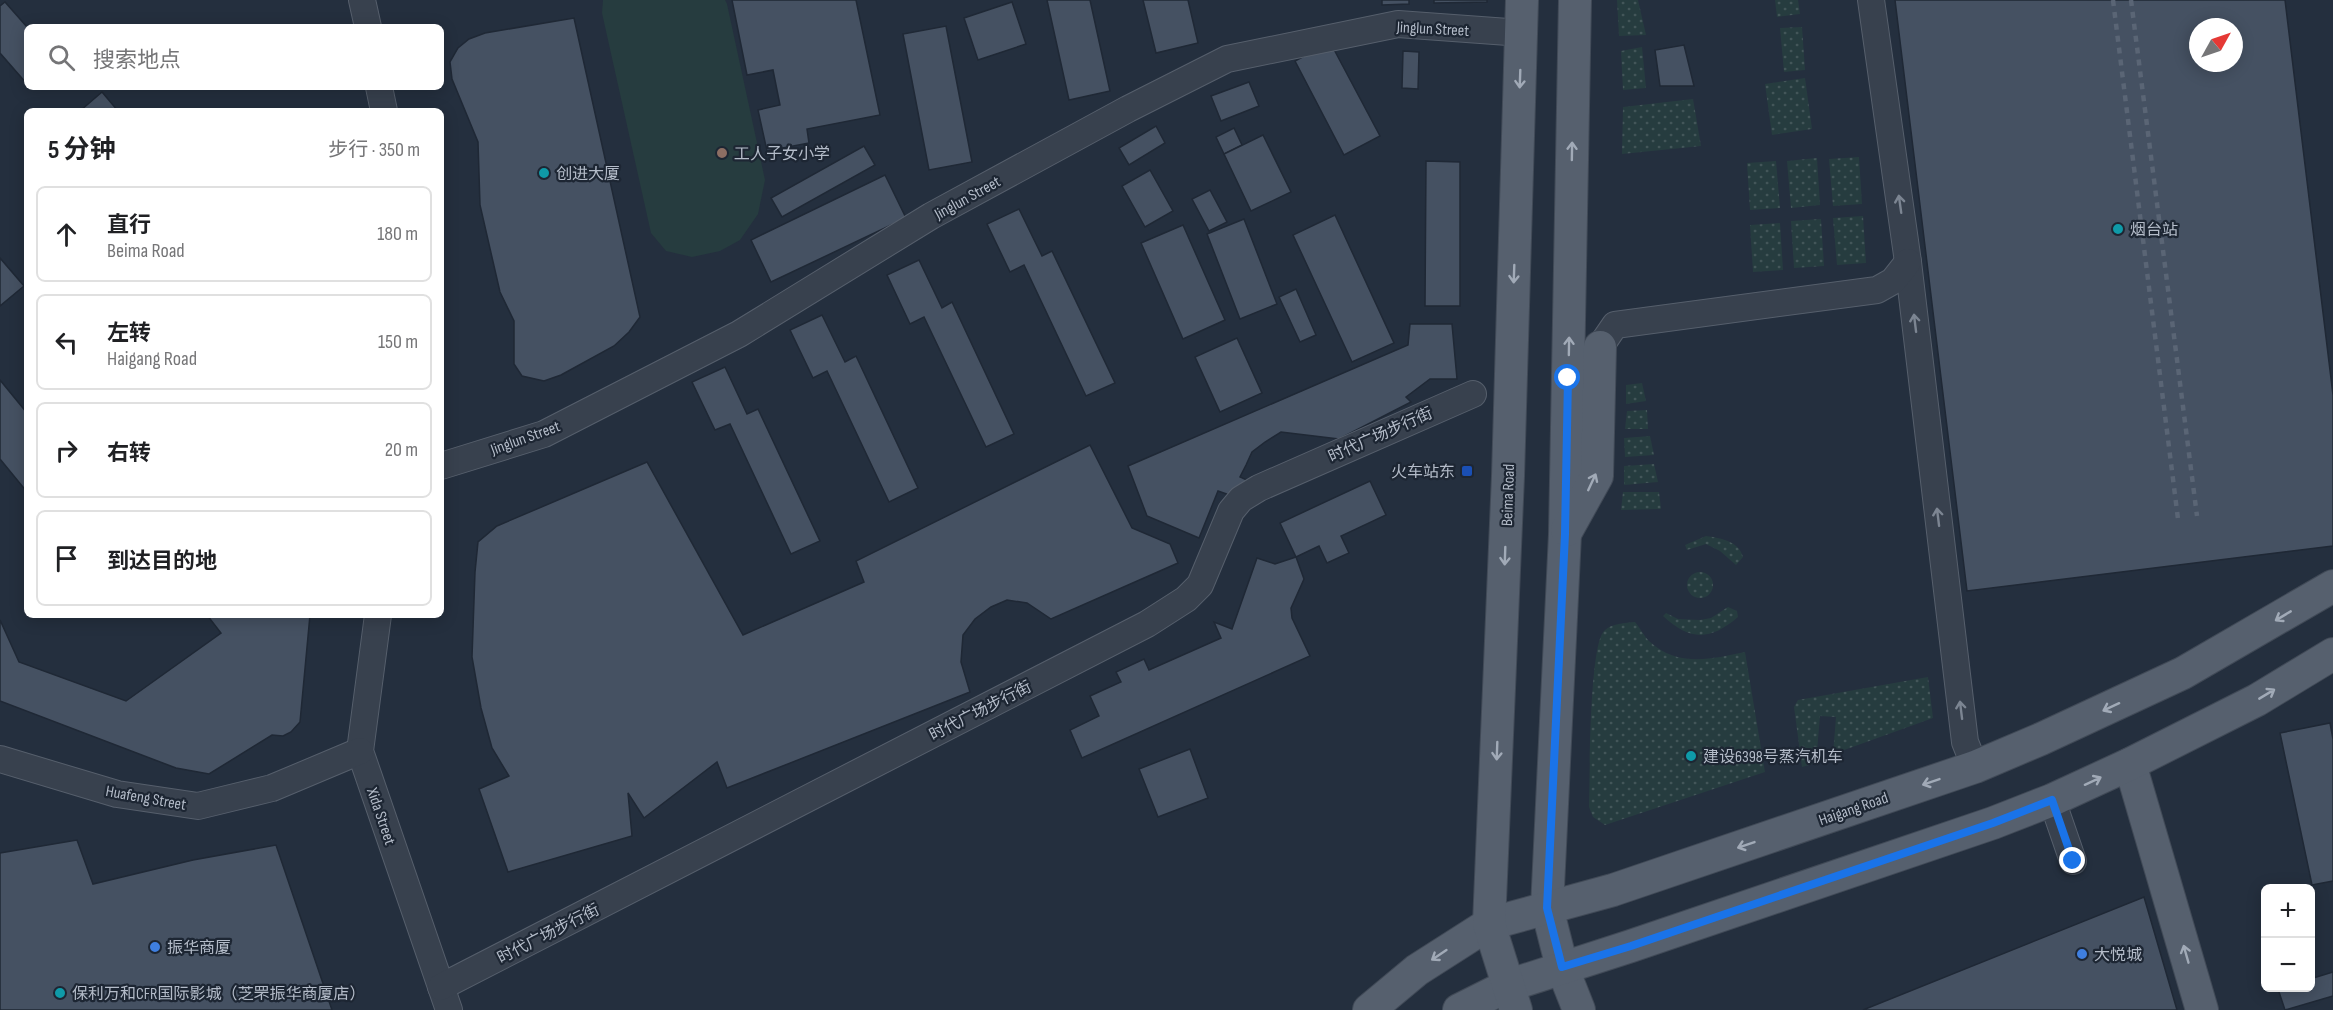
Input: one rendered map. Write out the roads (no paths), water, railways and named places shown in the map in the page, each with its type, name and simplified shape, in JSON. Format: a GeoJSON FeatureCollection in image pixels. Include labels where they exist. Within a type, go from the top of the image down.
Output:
{"type":"FeatureCollection","features":[{"type":"Feature","properties":{"kind":"main road","name":"Beima Road"},"geometry":{"type":"LineString","coordinates":[[1512,998],[1489,924],[1508,476],[1522,0]]}},
{"type":"Feature","properties":{"kind":"main road"},"geometry":{"type":"LineString","coordinates":[[1575,0],[1565,534],[1547,908],[1562,967],[1578,1010]]}},
{"type":"Feature","properties":{"kind":"main road"},"geometry":{"type":"LineString","coordinates":[[1565,534],[1597,476],[1600,347]]}},
{"type":"Feature","properties":{"kind":"main road","name":"Haigang Road"},"geometry":{"type":"LineString","coordinates":[[1369,1010],[1417,970],[1489,924],[1613,890],[1975,767],[2183,673],[2228,649],[2333,585]]}},
{"type":"Feature","properties":{"kind":"main road"},"geometry":{"type":"LineString","coordinates":[[1459,1010],[1512,998],[1562,967],[1993,823],[2052,800],[2130,764],[2257,700],[2333,654]]}},
{"type":"Feature","properties":{"kind":"main road"},"geometry":{"type":"LineString","coordinates":[[2130,764],[2202,1010]]}},
{"type":"Feature","properties":{"kind":"street"},"geometry":{"type":"LineString","coordinates":[[362,0],[367,24]]}},
{"type":"Feature","properties":{"kind":"street"},"geometry":{"type":"LineString","coordinates":[[1871,0],[1909,273],[1965,742],[1975,767]]}},
{"type":"Feature","properties":{"kind":"street","name":"Jinglun Street"},"geometry":{"type":"LineString","coordinates":[[444,465],[544,434],[740,334],[931,216],[1128,109],[1227,59],[1398,24],[1522,33]]}},
{"type":"Feature","properties":{"kind":"street"},"geometry":{"type":"LineString","coordinates":[[380,90],[383,108]]}},
{"type":"Feature","properties":{"kind":"street"},"geometry":{"type":"LineString","coordinates":[[1600,347],[1616,341],[1879,305],[1899,295],[1909,273]]}},
{"type":"Feature","properties":{"kind":"street","name":"时代广场步行街"},"geometry":{"type":"LineString","coordinates":[[445,999],[1147,624],[1186,599],[1200,585],[1231,511],[1241,499],[1259,488],[1473,394]]}},
{"type":"Feature","properties":{"kind":"street","name":"Xida Street"},"geometry":{"type":"LineString","coordinates":[[378,618],[360,752],[445,999]]}},
{"type":"Feature","properties":{"kind":"street","name":"Huafeng Street"},"geometry":{"type":"LineString","coordinates":[[0,759],[117,794],[198,806],[272,788],[360,752]]}},
{"type":"Feature","properties":{"kind":"street"},"geometry":{"type":"LineString","coordinates":[[2052,800],[2073,861]]}},
{"type":"Feature","properties":{"kind":"railway"},"geometry":{"type":"LineString","coordinates":[[2113,0],[2178,519]]}},
{"type":"Feature","properties":{"kind":"railway"},"geometry":{"type":"LineString","coordinates":[[2131,0],[2197,516]]}},
{"type":"Feature","properties":{"kind":"place","name":"工人子女小学"},"geometry":{"type":"Point","coordinates":[722,153]}},
{"type":"Feature","properties":{"kind":"place","name":"创进大厦"},"geometry":{"type":"Point","coordinates":[544,173]}},
{"type":"Feature","properties":{"kind":"place","name":"烟台站"},"geometry":{"type":"Point","coordinates":[2118,229]}},
{"type":"Feature","properties":{"kind":"place","name":"火车站东"},"geometry":{"type":"Point","coordinates":[1467,471]}},
{"type":"Feature","properties":{"kind":"place","name":"建设6398号蒸汽机车"},"geometry":{"type":"Point","coordinates":[1691,756]}},
{"type":"Feature","properties":{"kind":"place","name":"振华商厦"},"geometry":{"type":"Point","coordinates":[155,947]}},
{"type":"Feature","properties":{"kind":"place","name":"大悦城"},"geometry":{"type":"Point","coordinates":[2082,954]}},
{"type":"Feature","properties":{"kind":"place","name":"保利万和CFR国际影城（芝罘振华商厦店）"},"geometry":{"type":"Point","coordinates":[60,993]}}]}
